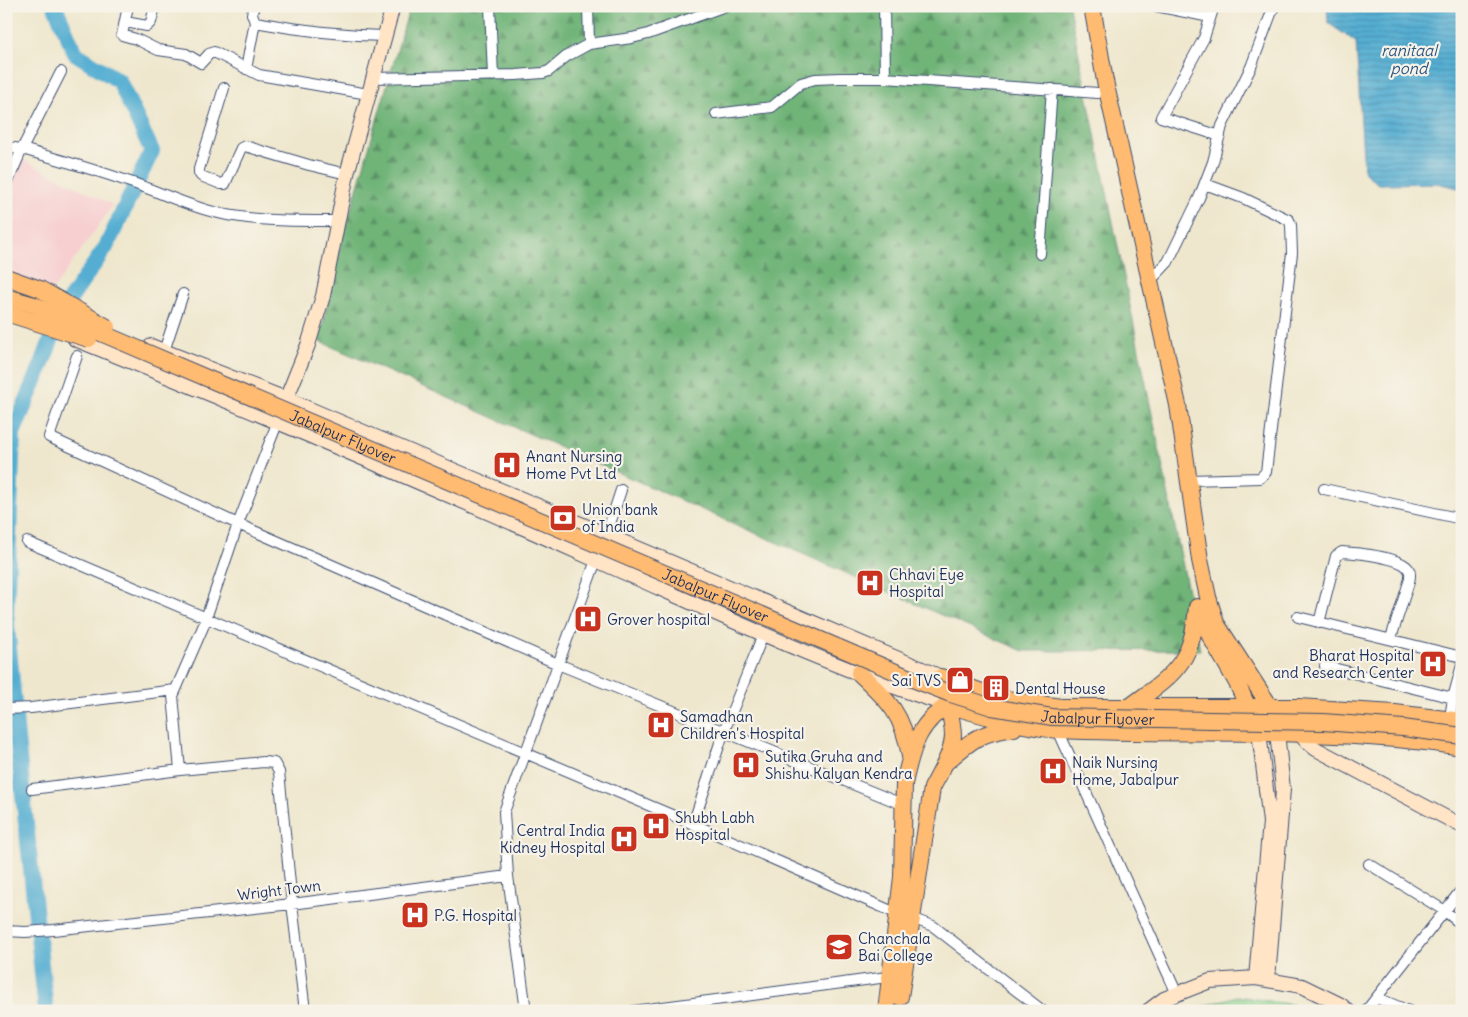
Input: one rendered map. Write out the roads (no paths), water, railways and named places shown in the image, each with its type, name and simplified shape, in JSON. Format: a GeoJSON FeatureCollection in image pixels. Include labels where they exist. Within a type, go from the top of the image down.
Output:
{"type":"FeatureCollection","features":[{"type":"Feature","properties":{"kind":"main road"},"geometry":{"type":"LineString","coordinates":[[1083,6],[1098,93],[1171,415],[1188,534],[1203,618],[1210,636],[1250,708],[1259,732]]}},
{"type":"Feature","properties":{"kind":"main road"},"geometry":{"type":"LineString","coordinates":[[1092,6],[1105,81],[1178,405],[1200,560],[1208,597],[1216,622],[1271,708],[1277,732]]}},
{"type":"Feature","properties":{"kind":"main road"},"geometry":{"type":"LineString","coordinates":[[6,277],[40,289],[108,327],[124,336],[133,348]]}},
{"type":"Feature","properties":{"kind":"main road","name":"Jabalpur Flyover"},"geometry":{"type":"LineString","coordinates":[[6,296],[34,305],[910,678],[950,694],[992,707],[1052,718],[1323,722],[1403,728],[1462,736]]}},
{"type":"Feature","properties":{"kind":"main road"},"geometry":{"type":"LineString","coordinates":[[6,313],[112,347],[133,348]]}},
{"type":"Feature","properties":{"kind":"main road"},"geometry":{"type":"LineString","coordinates":[[1128,708],[1162,682],[1181,662],[1194,631],[1198,597]]}},
{"type":"Feature","properties":{"kind":"main road"},"geometry":{"type":"LineString","coordinates":[[859,673],[887,699],[897,713],[907,734],[911,758]]}},
{"type":"Feature","properties":{"kind":"main road"},"geometry":{"type":"LineString","coordinates":[[941,677],[975,690],[1017,701],[1062,707],[1298,707],[1395,713],[1455,720]]}},
{"type":"Feature","properties":{"kind":"main road"},"geometry":{"type":"LineString","coordinates":[[898,1011],[897,976],[905,916],[932,788],[945,763],[953,738],[952,722],[941,677]]}},
{"type":"Feature","properties":{"kind":"main road"},"geometry":{"type":"LineString","coordinates":[[905,916],[902,877],[904,784],[915,744],[923,726],[948,705],[975,690]]}},
{"type":"Feature","properties":{"kind":"main road"},"geometry":{"type":"LineString","coordinates":[[948,705],[993,719],[1024,726],[1058,730],[1277,732],[1399,739],[1454,746]]}},
{"type":"Feature","properties":{"kind":"main road"},"geometry":{"type":"LineString","coordinates":[[945,763],[974,739],[992,731],[1024,726]]}},
{"type":"Feature","properties":{"kind":"main road"},"geometry":{"type":"LineString","coordinates":[[886,1011],[897,976]]}},
{"type":"Feature","properties":{"kind":"street"},"geometry":{"type":"LineString","coordinates":[[128,6],[122,32],[124,37],[136,39],[150,47],[186,54],[201,63],[209,54],[214,52],[259,75],[368,94]]}},
{"type":"Feature","properties":{"kind":"street"},"geometry":{"type":"LineString","coordinates":[[125,22],[147,26],[151,22],[155,6]]}},
{"type":"Feature","properties":{"kind":"street"},"geometry":{"type":"LineString","coordinates":[[246,69],[255,22],[252,14],[254,6]]}},
{"type":"Feature","properties":{"kind":"street"},"geometry":{"type":"LineString","coordinates":[[180,770],[173,696],[206,618],[238,524],[308,345],[322,296],[347,174],[393,6]]}},
{"type":"Feature","properties":{"kind":"street"},"geometry":{"type":"LineString","coordinates":[[490,6],[493,76]]}},
{"type":"Feature","properties":{"kind":"street"},"geometry":{"type":"LineString","coordinates":[[588,6],[589,44]]}},
{"type":"Feature","properties":{"kind":"street"},"geometry":{"type":"LineString","coordinates":[[372,78],[493,76],[543,73],[549,71],[573,52],[589,44],[648,34],[725,6]]}},
{"type":"Feature","properties":{"kind":"street"},"geometry":{"type":"LineString","coordinates":[[884,6],[885,78]]}},
{"type":"Feature","properties":{"kind":"street"},"geometry":{"type":"LineString","coordinates":[[1156,6],[1210,17]]}},
{"type":"Feature","properties":{"kind":"street"},"geometry":{"type":"LineString","coordinates":[[1214,6],[1204,38],[1161,116],[1220,136]]}},
{"type":"Feature","properties":{"kind":"street"},"geometry":{"type":"LineString","coordinates":[[1150,282],[1168,262],[1184,231],[1205,184],[1230,108],[1251,66],[1274,6]]}},
{"type":"Feature","properties":{"kind":"street"},"geometry":{"type":"LineString","coordinates":[[255,22],[333,34],[385,36]]}},
{"type":"Feature","properties":{"kind":"street"},"geometry":{"type":"LineString","coordinates":[[6,186],[22,148],[61,72]]}},
{"type":"Feature","properties":{"kind":"street"},"geometry":{"type":"LineString","coordinates":[[716,114],[772,107],[801,83],[815,79],[885,78],[1098,93]]}},
{"type":"Feature","properties":{"kind":"street"},"geometry":{"type":"LineString","coordinates":[[224,88],[199,169],[201,176],[225,184],[241,148],[245,146],[347,174]]}},
{"type":"Feature","properties":{"kind":"street"},"geometry":{"type":"LineString","coordinates":[[1040,254],[1052,89]]}},
{"type":"Feature","properties":{"kind":"street"},"geometry":{"type":"LineString","coordinates":[[6,147],[22,148],[128,181],[211,211],[243,217],[294,222],[338,221]]}},
{"type":"Feature","properties":{"kind":"street"},"geometry":{"type":"LineString","coordinates":[[1190,480],[1260,478],[1266,472],[1292,253],[1291,225],[1289,220],[1243,198],[1205,184]]}},
{"type":"Feature","properties":{"kind":"street"},"geometry":{"type":"LineString","coordinates":[[6,288],[58,306],[164,351],[286,399],[941,677]]}},
{"type":"Feature","properties":{"kind":"street"},"geometry":{"type":"LineString","coordinates":[[164,351],[183,294]]}},
{"type":"Feature","properties":{"kind":"street"},"geometry":{"type":"LineString","coordinates":[[6,313],[278,421],[763,635],[859,673],[948,705]]}},
{"type":"Feature","properties":{"kind":"street"},"geometry":{"type":"LineString","coordinates":[[76,356],[49,437],[238,524],[558,664],[904,805]]}},
{"type":"Feature","properties":{"kind":"street"},"geometry":{"type":"LineString","coordinates":[[1324,489],[1462,519]]}},
{"type":"Feature","properties":{"kind":"street"},"geometry":{"type":"LineString","coordinates":[[526,1011],[508,876],[504,812],[607,534],[621,490]]}},
{"type":"Feature","properties":{"kind":"street"},"geometry":{"type":"LineString","coordinates":[[27,542],[693,824],[905,916],[933,926],[1043,1011]]}},
{"type":"Feature","properties":{"kind":"street"},"geometry":{"type":"LineString","coordinates":[[1319,623],[1336,556],[1342,552],[1396,560],[1404,564],[1409,569],[1410,574],[1391,638]]}},
{"type":"Feature","properties":{"kind":"street"},"geometry":{"type":"LineString","coordinates":[[1298,617],[1391,638],[1462,657]]}},
{"type":"Feature","properties":{"kind":"street"},"geometry":{"type":"LineString","coordinates":[[693,824],[724,731],[763,635]]}},
{"type":"Feature","properties":{"kind":"street"},"geometry":{"type":"LineString","coordinates":[[1454,746],[1455,720],[1453,698],[1462,665]]}},
{"type":"Feature","properties":{"kind":"street"},"geometry":{"type":"LineString","coordinates":[[1325,666],[1453,698]]}},
{"type":"Feature","properties":{"kind":"street"},"geometry":{"type":"LineString","coordinates":[[6,709],[31,708],[175,690]]}},
{"type":"Feature","properties":{"kind":"street"},"geometry":{"type":"LineString","coordinates":[[1298,707],[1300,733],[1316,749],[1462,826]]}},
{"type":"Feature","properties":{"kind":"street"},"geometry":{"type":"LineString","coordinates":[[1058,730],[1177,994]]}},
{"type":"Feature","properties":{"kind":"street"},"geometry":{"type":"LineString","coordinates":[[1259,732],[1270,822],[1262,978]]}},
{"type":"Feature","properties":{"kind":"street"},"geometry":{"type":"LineString","coordinates":[[1262,978],[1283,790],[1277,732]]}},
{"type":"Feature","properties":{"kind":"street"},"geometry":{"type":"LineString","coordinates":[[32,789],[180,770],[264,762],[274,763],[280,772],[292,904],[305,1011]]}},
{"type":"Feature","properties":{"kind":"street"},"geometry":{"type":"LineString","coordinates":[[1369,864],[1445,911],[1462,925]]}},
{"type":"Feature","properties":{"kind":"street","name":"Wright Town"},"geometry":{"type":"LineString","coordinates":[[6,931],[53,930],[292,904],[508,876]]}},
{"type":"Feature","properties":{"kind":"street"},"geometry":{"type":"LineString","coordinates":[[1366,1011],[1462,889]]}},
{"type":"Feature","properties":{"kind":"street"},"geometry":{"type":"LineString","coordinates":[[634,1011],[897,976]]}},
{"type":"Feature","properties":{"kind":"street"},"geometry":{"type":"LineString","coordinates":[[1148,1011],[1164,999],[1210,981],[1262,978],[1302,986],[1341,1005],[1348,1011]]}},
{"type":"Feature","properties":{"kind":"street"},"geometry":{"type":"LineString","coordinates":[[1376,998],[1409,1011]]}},
{"type":"Feature","properties":{"kind":"water","name":"ranitaal pond"},"geometry":{"type":"Polygon","coordinates":[[[1327,6],[1462,6],[1462,189],[1437,183],[1378,184],[1364,172],[1356,42],[1328,23],[1327,6]]]}},
{"type":"Feature","properties":{"kind":"waterway"},"geometry":{"type":"LineString","coordinates":[[46,1011],[6,614],[13,433],[62,311],[106,247],[152,151],[119,81],[75,53],[55,6]]}},
{"type":"Feature","properties":{"kind":"place","name":"Anant Nursing Home Pvt Ltd"},"geometry":{"type":"Point","coordinates":[507,465]}},
{"type":"Feature","properties":{"kind":"place","name":"Union bank of India"},"geometry":{"type":"Point","coordinates":[563,518]}},
{"type":"Feature","properties":{"kind":"place","name":"Chhavi Eye Hospital"},"geometry":{"type":"Point","coordinates":[870,583]}},
{"type":"Feature","properties":{"kind":"place","name":"Grover hospital"},"geometry":{"type":"Point","coordinates":[588,619]}},
{"type":"Feature","properties":{"kind":"place","name":"Bharat Hospital and Research Center"},"geometry":{"type":"Point","coordinates":[1433,664]}},
{"type":"Feature","properties":{"kind":"place","name":"Sai TVS"},"geometry":{"type":"Point","coordinates":[960,680]}},
{"type":"Feature","properties":{"kind":"place","name":"Dental House"},"geometry":{"type":"Point","coordinates":[996,688]}},
{"type":"Feature","properties":{"kind":"place","name":"Samadhan Children's Hospital"},"geometry":{"type":"Point","coordinates":[661,725]}},
{"type":"Feature","properties":{"kind":"place","name":"Sutika Gruha and Shishu Kalyan Kendra"},"geometry":{"type":"Point","coordinates":[746,765]}},
{"type":"Feature","properties":{"kind":"place","name":"Naik Nursing Home, Jabalpur"},"geometry":{"type":"Point","coordinates":[1053,771]}},
{"type":"Feature","properties":{"kind":"place","name":"Shubh Labh Hospital"},"geometry":{"type":"Point","coordinates":[656,826]}},
{"type":"Feature","properties":{"kind":"place","name":"Central India Kidney Hospital"},"geometry":{"type":"Point","coordinates":[624,839]}},
{"type":"Feature","properties":{"kind":"place","name":"P.G. Hospital"},"geometry":{"type":"Point","coordinates":[415,915]}},
{"type":"Feature","properties":{"kind":"place","name":"Chanchala Bai College"},"geometry":{"type":"Point","coordinates":[839,947]}}]}
